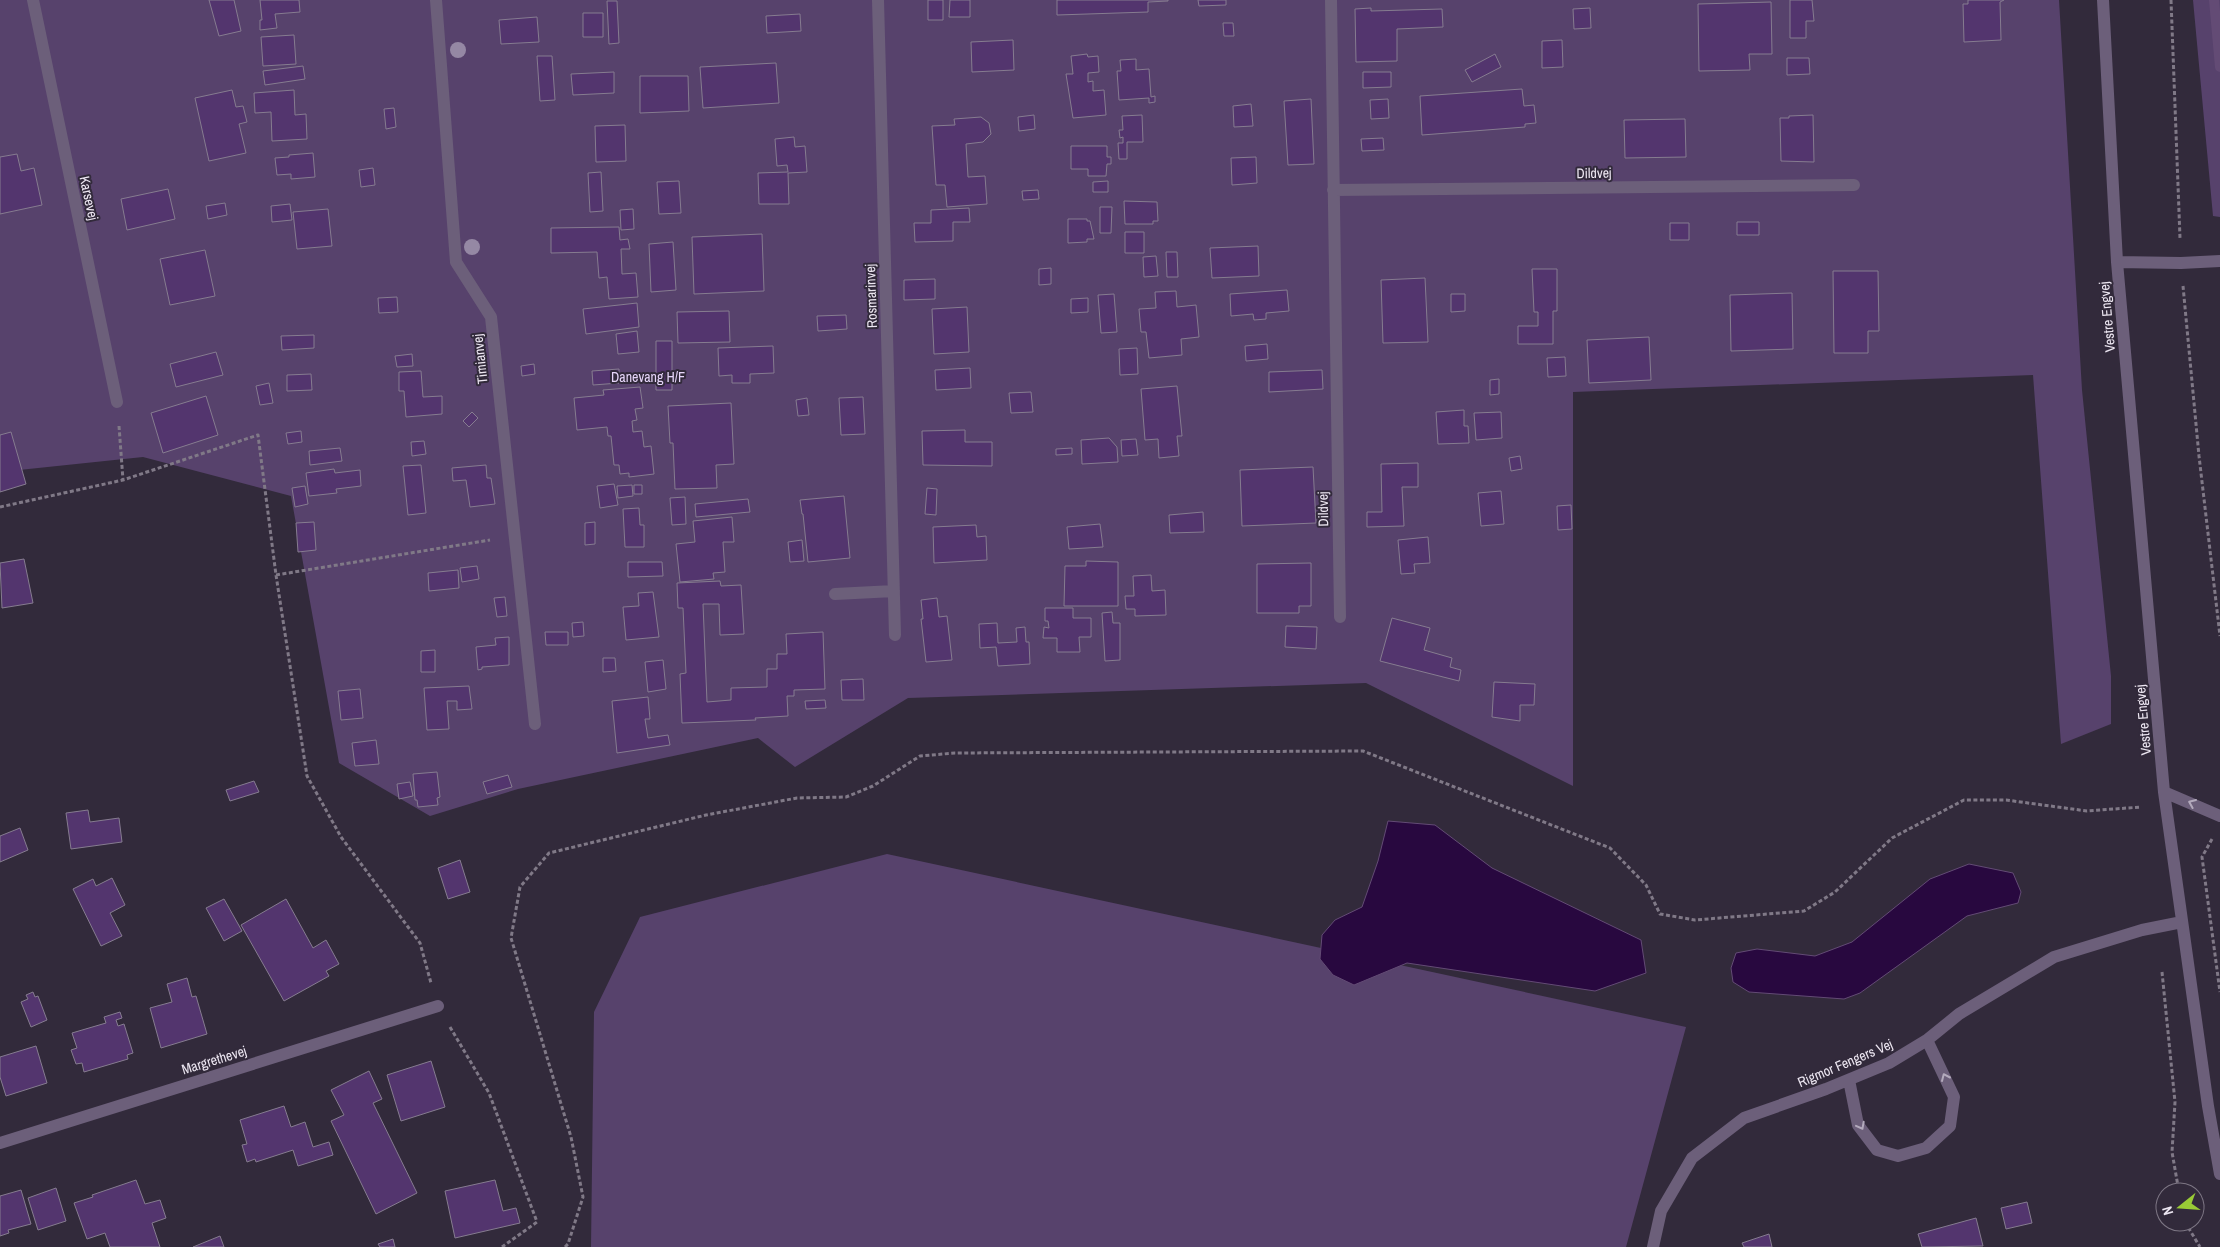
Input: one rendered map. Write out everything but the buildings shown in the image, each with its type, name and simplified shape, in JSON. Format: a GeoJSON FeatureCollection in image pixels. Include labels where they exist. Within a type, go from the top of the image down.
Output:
{"type":"FeatureCollection","features":[{"type":"Feature","properties":{"kind":"street","name":"Karsevej"},"geometry":{"type":"LineString","coordinates":[[33,0],[117,402]]}},
{"type":"Feature","properties":{"kind":"street","name":"Timianvej"},"geometry":{"type":"LineString","coordinates":[[436,0],[456,262],[491,317],[535,724]]}},
{"type":"Feature","properties":{"kind":"street","name":"Rosmarinvej"},"geometry":{"type":"LineString","coordinates":[[878,0],[895,635]]}},
{"type":"Feature","properties":{"kind":"street","name":"Dildvej"},"geometry":{"type":"LineString","coordinates":[[1330,0],[1340,617]]}},
{"type":"Feature","properties":{"kind":"street","name":"Vestre Engvej"},"geometry":{"type":"LineString","coordinates":[[2103,0],[2117,262],[2164,792],[2182,922],[2214,1105],[2220,1174]]}},
{"type":"Feature","properties":{"kind":"street","name":"Dildvej"},"geometry":{"type":"LineString","coordinates":[[1334,190],[1854,185]]}},
{"type":"Feature","properties":{"kind":"street","name":"Vestre Engvej"},"geometry":{"type":"LineString","coordinates":[[2117,262],[2181,263],[2220,261]]}},
{"type":"Feature","properties":{"kind":"street"},"geometry":{"type":"LineString","coordinates":[[835,594],[894,591]]}},
{"type":"Feature","properties":{"kind":"street"},"geometry":{"type":"LineString","coordinates":[[2164,792],[2220,816]]}},
{"type":"Feature","properties":{"kind":"street","name":"Rigmor Fengers Vej"},"geometry":{"type":"LineString","coordinates":[[1653,1247],[1660,1211],[1692,1158],[1744,1118],[1849,1080],[1889,1063],[1927,1040],[1959,1014],[2054,957],[2133,933],[2182,922]]}},
{"type":"Feature","properties":{"kind":"street","name":"Margrethevej"},"geometry":{"type":"LineString","coordinates":[[0,1144],[438,1006]]}},
{"type":"Feature","properties":{"kind":"street"},"geometry":{"type":"LineString","coordinates":[[1849,1080],[1858,1125],[1877,1150],[1898,1156],[1926,1148],[1950,1126],[1954,1096],[1927,1040]]}},
{"type":"Feature","properties":{"kind":"path"},"geometry":{"type":"LineString","coordinates":[[2171,0],[2181,263],[2199,456],[2220,636]]}},
{"type":"Feature","properties":{"kind":"path"},"geometry":{"type":"LineString","coordinates":[[117,402],[123,480]]}},
{"type":"Feature","properties":{"kind":"path"},"geometry":{"type":"LineString","coordinates":[[0,507],[123,480],[258,435],[276,575],[308,776],[340,837],[420,944],[438,1006],[489,1093],[537,1222],[502,1247]]}},
{"type":"Feature","properties":{"kind":"path"},"geometry":{"type":"LineString","coordinates":[[276,575],[514,536]]}},
{"type":"Feature","properties":{"kind":"path"},"geometry":{"type":"LineString","coordinates":[[565,1247],[568,1244],[582,1197],[571,1137],[511,938],[520,887],[549,853],[706,815],[798,798],[846,797],[873,786],[920,756],[955,753],[1363,751],[1610,848],[1646,885],[1660,914],[1695,920],[1804,911],[1835,892],[1892,838],[1964,800],[2006,800],[2087,811],[2142,807]]}},
{"type":"Feature","properties":{"kind":"path"},"geometry":{"type":"LineString","coordinates":[[2215,833],[2202,857],[2220,992]]}},
{"type":"Feature","properties":{"kind":"path"},"geometry":{"type":"LineString","coordinates":[[2191,1232],[2200,1247]]}},
{"type":"Feature","properties":{"kind":"green space","name":"Danevang H/F"},"geometry":{"type":"Polygon","coordinates":[[[0,0],[2059,0],[2082,390],[2111,676],[2111,724],[2061,744],[2033,375],[1573,392],[1573,786],[1366,683],[908,698],[795,767],[758,738],[518,789],[430,816],[339,763],[291,496],[143,457],[0,472],[0,0]]]}},
{"type":"Feature","properties":{"kind":"green space"},"geometry":{"type":"Polygon","coordinates":[[[2193,0],[2220,0],[2220,217],[2213,216],[2193,0]]]}},
{"type":"Feature","properties":{"kind":"green space"},"geometry":{"type":"Polygon","coordinates":[[[887,854],[1686,1027],[1626,1247],[591,1247],[594,1012],[640,917],[887,854]]]}},
{"type":"Feature","properties":{"kind":"shaded area"},"geometry":{"type":"Polygon","coordinates":[[[1388,821],[1435,825],[1492,868],[1641,940],[1646,973],[1595,991],[1407,963],[1354,985],[1333,975],[1320,959],[1322,935],[1335,920],[1362,907],[1378,861],[1388,821]]]}},
{"type":"Feature","properties":{"kind":"shaded area"},"geometry":{"type":"Polygon","coordinates":[[[1969,864],[2013,873],[2021,892],[2018,903],[1967,916],[1860,993],[1844,999],[1749,992],[1733,982],[1731,968],[1736,953],[1757,949],[1815,956],[1852,942],[1930,879],[1969,864]]]}},
{"type":"Feature","properties":{"kind":"waterway"},"geometry":{"type":"LineString","coordinates":[[2214,0],[2220,67]]}}]}
